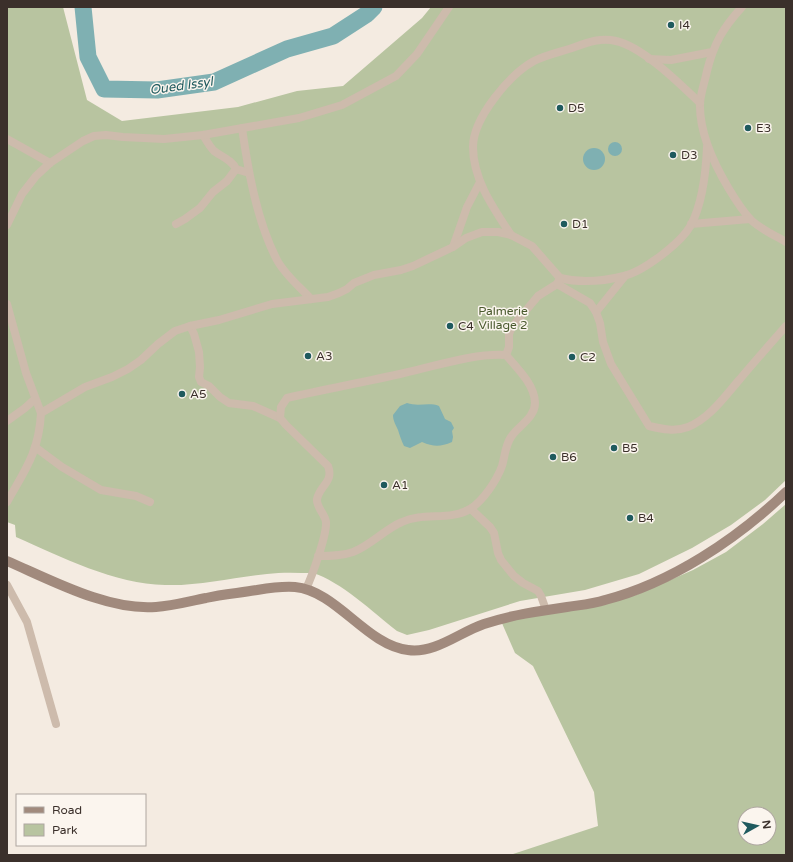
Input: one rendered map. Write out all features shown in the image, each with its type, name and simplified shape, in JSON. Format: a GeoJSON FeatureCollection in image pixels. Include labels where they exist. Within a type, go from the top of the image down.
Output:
{"type":"FeatureCollection","features":[{"type":"Feature","properties":{"kind":"street"},"geometry":{"type":"LineString","coordinates":[[7,225],[22,194],[36,176],[69,149],[94,136],[106,135],[164,139],[203,135],[299,118],[342,105],[396,76],[417,54],[449,7]]}},
{"type":"Feature","properties":{"kind":"street"},"geometry":{"type":"LineString","coordinates":[[742,7],[721,32],[712,52],[700,103],[701,121],[707,145],[714,162],[725,183],[750,219],[766,231],[786,242]]}},
{"type":"Feature","properties":{"kind":"street"},"geometry":{"type":"LineString","coordinates":[[511,234],[480,182],[473,146],[478,127],[494,97],[522,68],[536,60],[594,40],[615,40],[630,46],[649,59],[700,103]]}},
{"type":"Feature","properties":{"kind":"street"},"geometry":{"type":"LineString","coordinates":[[649,59],[671,60],[712,52]]}},
{"type":"Feature","properties":{"kind":"street"},"geometry":{"type":"LineString","coordinates":[[242,128],[249,173],[265,232],[277,260],[286,273],[311,299]]}},
{"type":"Feature","properties":{"kind":"street"},"geometry":{"type":"LineString","coordinates":[[203,135],[213,150],[227,159],[236,169],[249,173]]}},
{"type":"Feature","properties":{"kind":"street"},"geometry":{"type":"LineString","coordinates":[[7,139],[50,163]]}},
{"type":"Feature","properties":{"kind":"street"},"geometry":{"type":"LineString","coordinates":[[506,355],[509,347],[509,334],[512,327],[538,296],[559,281],[600,280],[625,276],[645,266],[665,252],[678,240],[691,224],[700,200],[706,173],[707,145]]}},
{"type":"Feature","properties":{"kind":"street"},"geometry":{"type":"LineString","coordinates":[[176,224],[200,208],[214,192],[227,181],[236,169]]}},
{"type":"Feature","properties":{"kind":"street"},"geometry":{"type":"LineString","coordinates":[[453,247],[467,207],[480,182]]}},
{"type":"Feature","properties":{"kind":"street"},"geometry":{"type":"LineString","coordinates":[[691,224],[750,219]]}},
{"type":"Feature","properties":{"kind":"street"},"geometry":{"type":"LineString","coordinates":[[41,413],[84,387],[112,377],[128,369],[175,331],[190,326],[219,320],[272,304],[328,297],[347,289],[354,283],[374,275],[402,270],[413,266],[453,247],[466,238],[482,232],[511,234],[532,246],[559,281],[590,303],[596,312],[600,323],[603,342],[611,364],[649,426],[678,430],[698,422],[710,412],[786,326]]}},
{"type":"Feature","properties":{"kind":"street"},"geometry":{"type":"LineString","coordinates":[[596,312],[625,276]]}},
{"type":"Feature","properties":{"kind":"street"},"geometry":{"type":"LineString","coordinates":[[7,304],[26,373],[41,413],[35,447],[24,475],[7,501]]}},
{"type":"Feature","properties":{"kind":"street"},"geometry":{"type":"LineString","coordinates":[[190,326],[199,352],[199,377],[201,382],[209,386],[220,397],[229,403],[253,406],[280,418],[286,426],[328,466],[330,472],[329,477],[318,496],[317,502],[326,523],[325,532],[313,574],[306,590]]}},
{"type":"Feature","properties":{"kind":"street"},"geometry":{"type":"LineString","coordinates":[[280,418],[281,406],[287,398],[355,385],[453,362],[496,354],[506,355],[521,372],[534,395],[535,405],[532,413],[511,437],[497,477],[487,492],[471,509],[462,513],[407,520],[396,524],[353,552],[339,556],[318,556]]}},
{"type":"Feature","properties":{"kind":"street"},"geometry":{"type":"LineString","coordinates":[[7,421],[35,399]]}},
{"type":"Feature","properties":{"kind":"street"},"geometry":{"type":"LineString","coordinates":[[35,447],[62,467],[102,490],[136,496],[150,502]]}},
{"type":"Feature","properties":{"kind":"street"},"geometry":{"type":"LineString","coordinates":[[7,561],[88,595],[116,604],[140,608],[158,607],[278,587],[296,587],[318,594],[384,643],[409,651],[423,650],[482,624],[517,614],[604,601],[668,576],[701,558],[734,537],[763,514],[786,492]]}},
{"type":"Feature","properties":{"kind":"street"},"geometry":{"type":"LineString","coordinates":[[471,509],[490,527],[494,533],[501,560],[522,583],[538,591],[542,596],[546,610]]}},
{"type":"Feature","properties":{"kind":"street"},"geometry":{"type":"LineString","coordinates":[[7,585],[27,622],[56,724]]}},
{"type":"Feature","properties":{"kind":"green space","name":"Palmerie Village 2"},"geometry":{"type":"Polygon","coordinates":[[[7,7],[63,7],[87,100],[122,121],[238,107],[297,91],[343,86],[422,18],[431,7],[786,7],[786,480],[765,500],[731,525],[692,548],[639,574],[585,590],[520,601],[429,630],[407,635],[397,631],[345,590],[313,573],[273,573],[204,583],[178,585],[146,583],[108,575],[70,561],[16,537],[15,525],[7,522],[7,7]]]}},
{"type":"Feature","properties":{"kind":"green space"},"geometry":{"type":"Polygon","coordinates":[[[786,504],[786,855],[510,855],[598,826],[594,792],[533,666],[515,653],[501,621],[636,595],[693,570],[726,552],[763,524],[786,504]]]}},
{"type":"Feature","properties":{"kind":"water"},"geometry":{"type":"Polygon","coordinates":[[[612,142],[618,142],[622,146],[622,152],[618,156],[612,156],[608,152],[608,146],[612,142]]]}},
{"type":"Feature","properties":{"kind":"water"},"geometry":{"type":"Polygon","coordinates":[[[594,148],[602,151],[605,159],[602,167],[594,170],[586,167],[583,159],[586,151],[594,148]]]}},
{"type":"Feature","properties":{"kind":"water"},"geometry":{"type":"Polygon","coordinates":[[[407,403],[415,405],[431,404],[439,406],[445,419],[451,422],[454,428],[452,431],[452,442],[440,446],[434,446],[422,442],[410,448],[404,446],[393,415],[400,406],[407,403]]]}},
{"type":"Feature","properties":{"kind":"waterway","name":"Oued Issyl"},"geometry":{"type":"LineString","coordinates":[[83,7],[88,57],[104,89],[157,90],[214,82],[287,49],[333,36],[367,14],[374,7]]}},
{"type":"Feature","properties":{"kind":"place","name":"I4"},"geometry":{"type":"Point","coordinates":[671,25]}},
{"type":"Feature","properties":{"kind":"place","name":"D5"},"geometry":{"type":"Point","coordinates":[560,108]}},
{"type":"Feature","properties":{"kind":"place","name":"E3"},"geometry":{"type":"Point","coordinates":[748,128]}},
{"type":"Feature","properties":{"kind":"place","name":"D3"},"geometry":{"type":"Point","coordinates":[673,155]}},
{"type":"Feature","properties":{"kind":"place","name":"D1"},"geometry":{"type":"Point","coordinates":[564,224]}},
{"type":"Feature","properties":{"kind":"place","name":"C4"},"geometry":{"type":"Point","coordinates":[450,326]}},
{"type":"Feature","properties":{"kind":"place","name":"A3"},"geometry":{"type":"Point","coordinates":[308,356]}},
{"type":"Feature","properties":{"kind":"place","name":"C2"},"geometry":{"type":"Point","coordinates":[572,357]}},
{"type":"Feature","properties":{"kind":"place","name":"A5"},"geometry":{"type":"Point","coordinates":[182,394]}},
{"type":"Feature","properties":{"kind":"place","name":"B5"},"geometry":{"type":"Point","coordinates":[614,448]}},
{"type":"Feature","properties":{"kind":"place","name":"B6"},"geometry":{"type":"Point","coordinates":[553,457]}},
{"type":"Feature","properties":{"kind":"place","name":"A1"},"geometry":{"type":"Point","coordinates":[384,485]}},
{"type":"Feature","properties":{"kind":"place","name":"B4"},"geometry":{"type":"Point","coordinates":[630,518]}}]}
